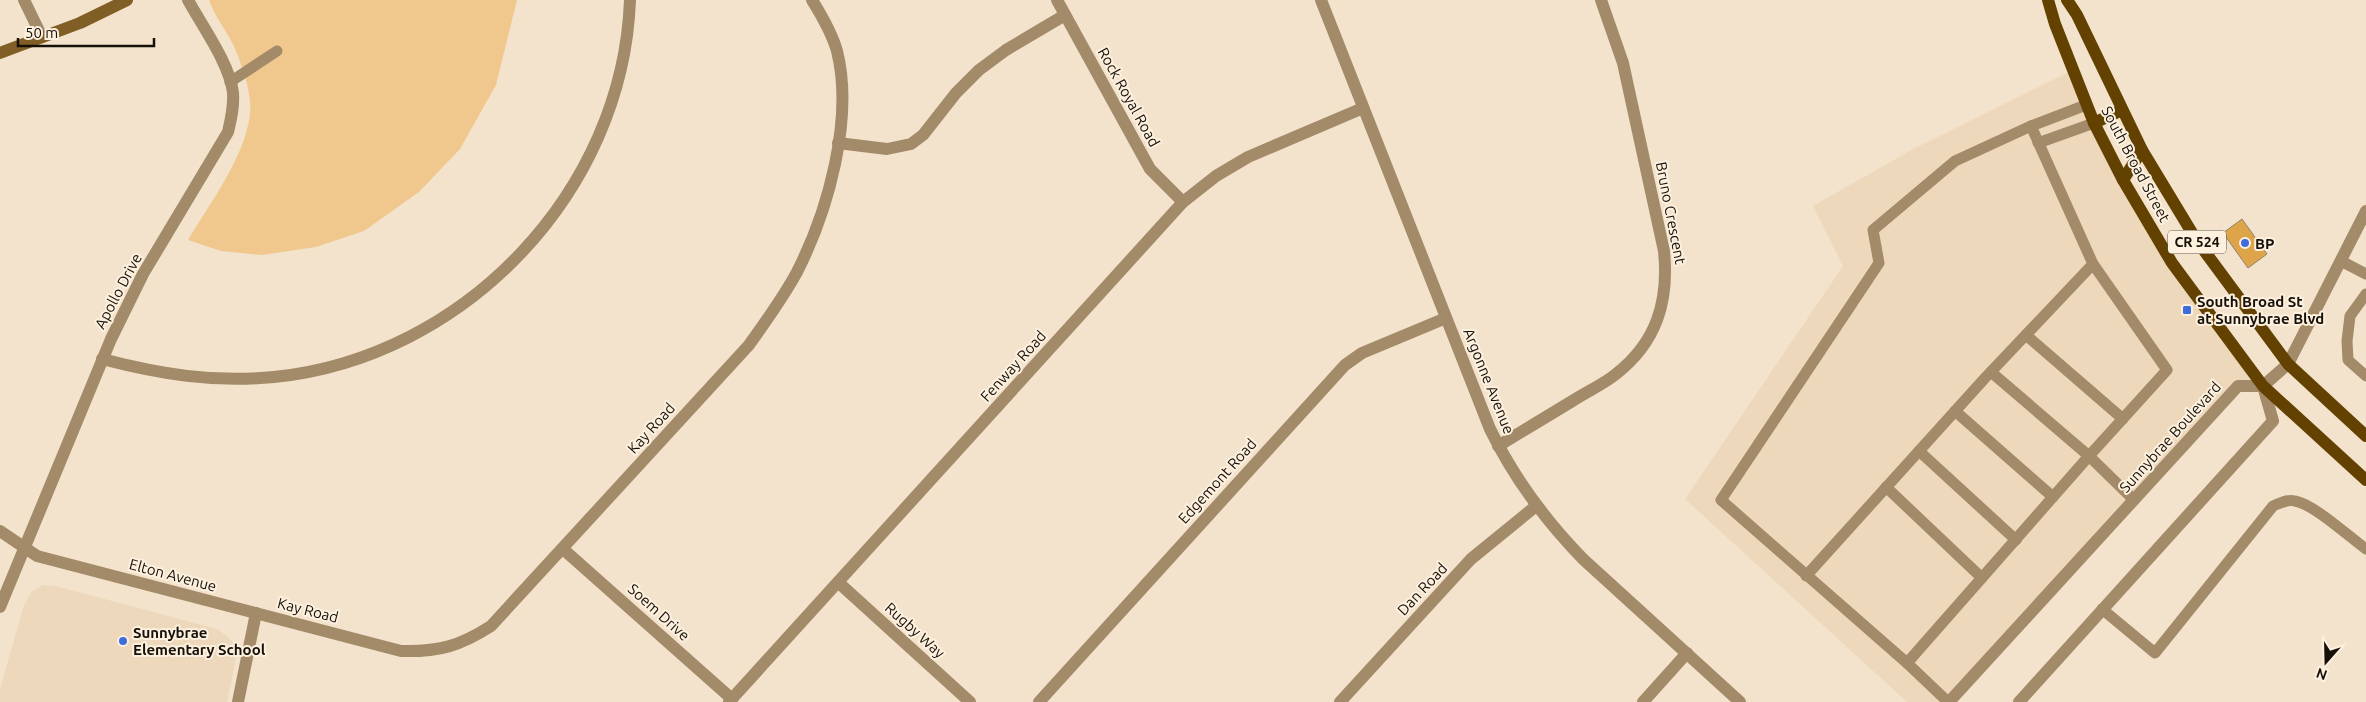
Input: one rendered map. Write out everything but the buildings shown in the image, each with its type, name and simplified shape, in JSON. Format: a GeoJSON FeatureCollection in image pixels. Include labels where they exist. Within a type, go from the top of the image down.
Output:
{"type":"FeatureCollection","features":[{"type":"Feature","properties":{"kind":"main road","name":"South Broad Street"},"geometry":{"type":"LineString","coordinates":[[2048,0],[2055,24],[2094,123],[2123,180],[2172,264],[2263,386],[2366,480]]}},
{"type":"Feature","properties":{"kind":"main road","name":"South Broad Street"},"geometry":{"type":"LineString","coordinates":[[2067,0],[2077,15],[2142,150],[2197,241],[2288,364],[2366,436]]}},
{"type":"Feature","properties":{"kind":"main road"},"geometry":{"type":"LineString","coordinates":[[2094,123],[2122,110]]}},
{"type":"Feature","properties":{"kind":"main road"},"geometry":{"type":"LineString","coordinates":[[2123,180],[2142,150]]}},
{"type":"Feature","properties":{"kind":"street"},"geometry":{"type":"LineString","coordinates":[[24,0],[42,38]]}},
{"type":"Feature","properties":{"kind":"street"},"geometry":{"type":"LineString","coordinates":[[0,53],[42,38],[127,0]]}},
{"type":"Feature","properties":{"kind":"street","name":"Apollo Drive"},"geometry":{"type":"LineString","coordinates":[[0,607],[102,359],[143,274],[228,132],[233,110],[227,71],[188,0]]}},
{"type":"Feature","properties":{"kind":"street"},"geometry":{"type":"LineString","coordinates":[[102,359],[149,372],[191,378],[275,377],[316,370],[357,359],[396,344],[440,320],[480,292],[511,264],[540,233],[565,200],[590,155],[615,92],[625,51],[630,0]]}},
{"type":"Feature","properties":{"kind":"street","name":"Kay Road"},"geometry":{"type":"LineString","coordinates":[[256,613],[401,651],[425,652],[447,648],[470,640],[492,626],[564,549],[748,345],[774,310],[796,272],[814,232],[826,198],[838,143],[842,100],[841,75],[836,50],[827,24],[812,0]]}},
{"type":"Feature","properties":{"kind":"street","name":"Rock Royal Road"},"geometry":{"type":"LineString","coordinates":[[1057,0],[1150,169],[1183,202]]}},
{"type":"Feature","properties":{"kind":"street","name":"Argonne Avenue"},"geometry":{"type":"LineString","coordinates":[[1320,0],[1498,446],[1536,506],[1583,559],[1740,702]]}},
{"type":"Feature","properties":{"kind":"street","name":"Bruno Crescent"},"geometry":{"type":"LineString","coordinates":[[1498,446],[1615,375],[1633,359],[1647,340],[1658,319],[1664,296],[1666,275],[1664,251],[1623,63],[1601,0]]}},
{"type":"Feature","properties":{"kind":"street"},"geometry":{"type":"LineString","coordinates":[[838,143],[887,149],[910,144],[923,135],[956,93],[979,70],[1006,50],[1065,15]]}},
{"type":"Feature","properties":{"kind":"street","name":"Fenway Road"},"geometry":{"type":"LineString","coordinates":[[731,700],[1183,202],[1216,176],[1248,157],[1363,108]]}},
{"type":"Feature","properties":{"kind":"street"},"geometry":{"type":"LineString","coordinates":[[2019,702],[2273,421],[2263,386],[2288,364],[2366,211]]}},
{"type":"Feature","properties":{"kind":"street","name":"Edgemont Road"},"geometry":{"type":"LineString","coordinates":[[1039,702],[1345,365],[1362,353],[1446,318]]}},
{"type":"Feature","properties":{"kind":"street","name":"Sunnybrae Boulevard"},"geometry":{"type":"LineString","coordinates":[[1949,702],[2238,386],[2263,386]]}},
{"type":"Feature","properties":{"kind":"street","name":"Dan Road"},"geometry":{"type":"LineString","coordinates":[[1340,702],[1470,559],[1536,506]]}},
{"type":"Feature","properties":{"kind":"street","name":"Elton Avenue"},"geometry":{"type":"LineString","coordinates":[[0,531],[37,556],[256,613]]}},
{"type":"Feature","properties":{"kind":"street","name":"Soem Drive"},"geometry":{"type":"LineString","coordinates":[[564,549],[731,700]]}},
{"type":"Feature","properties":{"kind":"street","name":"Rugby Way"},"geometry":{"type":"LineString","coordinates":[[839,583],[970,702]]}},
{"type":"Feature","properties":{"kind":"street"},"geometry":{"type":"LineString","coordinates":[[238,702],[256,613]]}},
{"type":"Feature","properties":{"kind":"street"},"geometry":{"type":"LineString","coordinates":[[1643,702],[1687,653]]}},
{"type":"Feature","properties":{"kind":"lane"},"geometry":{"type":"LineString","coordinates":[[230,82],[277,51]]}},
{"type":"Feature","properties":{"kind":"lane"},"geometry":{"type":"LineString","coordinates":[[1949,702],[1721,500],[1880,263],[1873,230],[1955,161],[2031,126],[2086,105]]}},
{"type":"Feature","properties":{"kind":"lane"},"geometry":{"type":"LineString","coordinates":[[2038,144],[2094,123]]}},
{"type":"Feature","properties":{"kind":"lane"},"geometry":{"type":"LineString","coordinates":[[1907,663],[2089,456],[2168,370],[2093,264],[2031,126]]}},
{"type":"Feature","properties":{"kind":"lane"},"geometry":{"type":"LineString","coordinates":[[2341,261],[2366,274]]}},
{"type":"Feature","properties":{"kind":"lane"},"geometry":{"type":"LineString","coordinates":[[1806,576],[1991,372],[2093,264]]}},
{"type":"Feature","properties":{"kind":"lane"},"geometry":{"type":"LineString","coordinates":[[2366,294],[2350,316],[2347,341],[2348,360],[2366,376]]}},
{"type":"Feature","properties":{"kind":"lane"},"geometry":{"type":"LineString","coordinates":[[2026,335],[2123,419]]}},
{"type":"Feature","properties":{"kind":"lane"},"geometry":{"type":"LineString","coordinates":[[1991,372],[2089,456],[2134,500]]}},
{"type":"Feature","properties":{"kind":"lane"},"geometry":{"type":"LineString","coordinates":[[1955,412],[2054,497]]}},
{"type":"Feature","properties":{"kind":"lane"},"geometry":{"type":"LineString","coordinates":[[1919,451],[2016,540]]}},
{"type":"Feature","properties":{"kind":"lane"},"geometry":{"type":"LineString","coordinates":[[1886,488],[1982,578]]}},
{"type":"Feature","properties":{"kind":"lane"},"geometry":{"type":"LineString","coordinates":[[2102,609],[2155,653],[2273,506],[2282,502],[2293,500],[2307,504],[2366,549]]}},
{"type":"Feature","properties":{"kind":"shaded area"},"geometry":{"type":"Polygon","coordinates":[[[209,0],[517,0],[496,85],[460,149],[419,192],[364,231],[316,247],[262,255],[221,251],[188,240],[234,163],[247,130],[250,114],[248,90],[241,66],[233,44],[209,0]]]}},
{"type":"Feature","properties":{"kind":"shaded area"},"geometry":{"type":"Polygon","coordinates":[[[2073,70],[2123,180],[2263,386],[2238,386],[1949,702],[1907,702],[1685,499],[1843,266],[1813,206],[1915,148],[2073,70]]]}},
{"type":"Feature","properties":{"kind":"shaded area","name":"Sunnybrae Elementary School"},"geometry":{"type":"Polygon","coordinates":[[[43,585],[56,586],[217,629],[236,646],[235,663],[227,702],[0,702],[0,689],[24,605],[32,591],[43,585]]]}},
{"type":"Feature","properties":{"kind":"place","name":"BP"},"geometry":{"type":"Point","coordinates":[2245,243]}},
{"type":"Feature","properties":{"kind":"place","name":"South Broad St at Sunnybrae Blvd"},"geometry":{"type":"Point","coordinates":[2187,310]}},
{"type":"Feature","properties":{"kind":"place","name":"Sunnybrae Elementary School"},"geometry":{"type":"Point","coordinates":[123,641]}}]}
